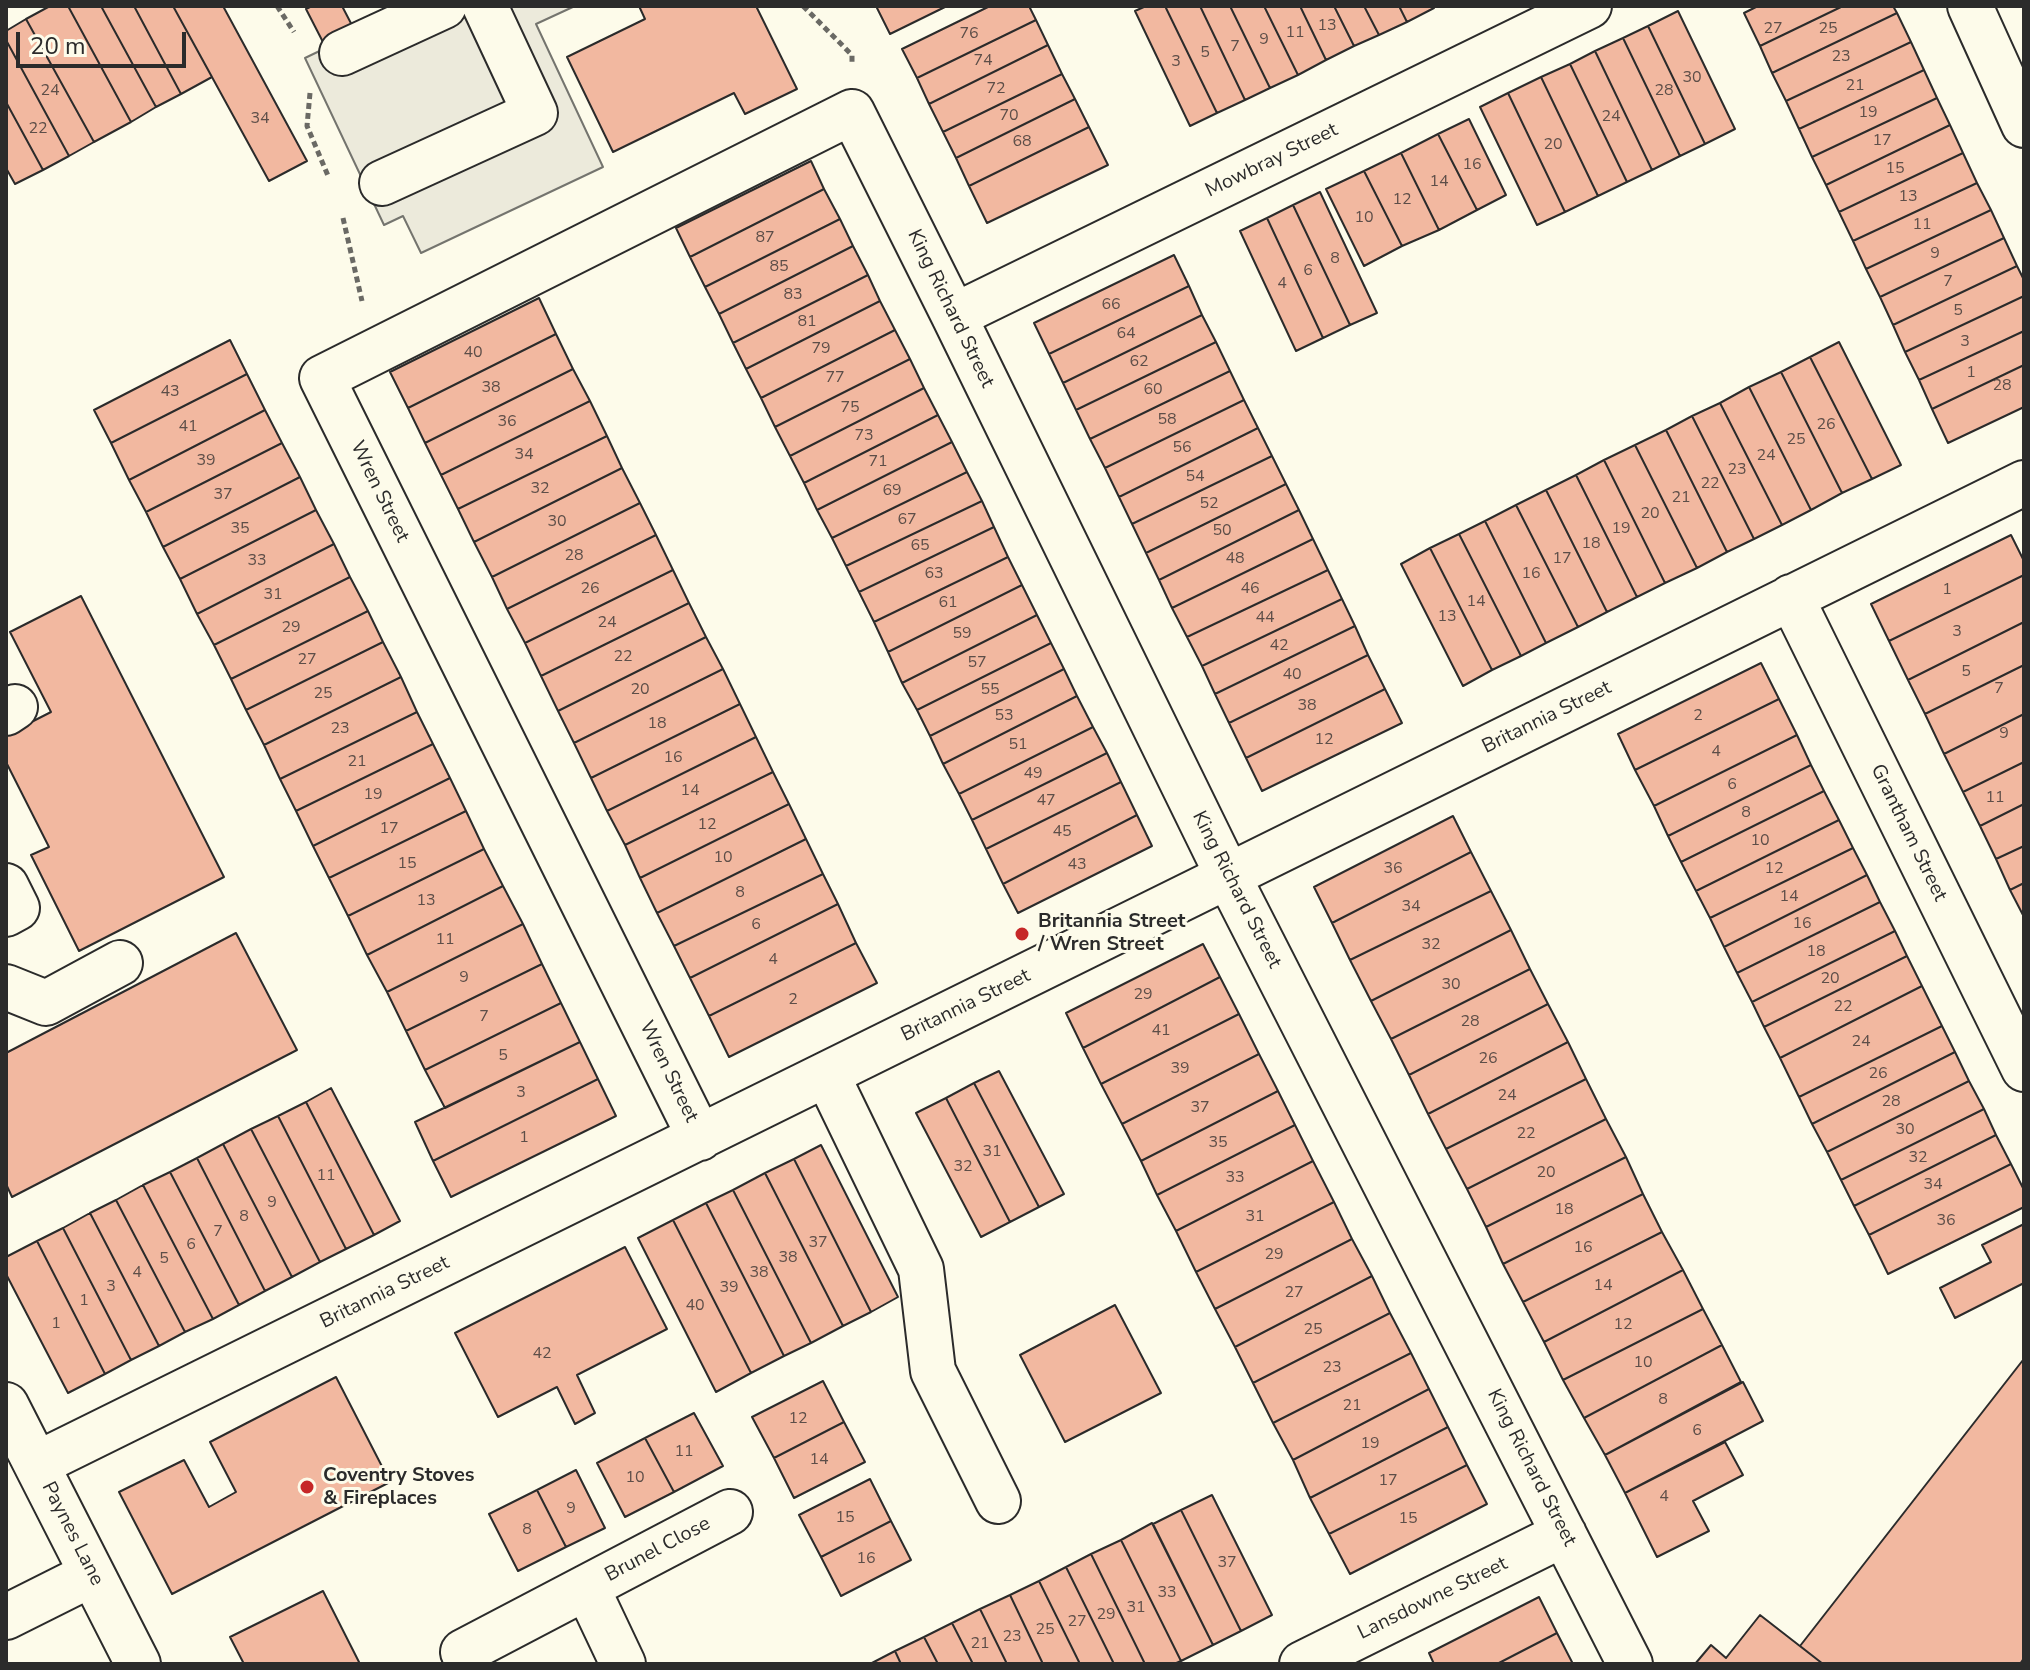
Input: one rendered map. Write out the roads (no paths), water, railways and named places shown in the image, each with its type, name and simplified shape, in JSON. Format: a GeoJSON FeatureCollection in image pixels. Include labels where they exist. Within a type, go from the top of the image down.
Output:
{"type":"FeatureCollection","features":[{"type":"Feature","properties":{"kind":"street"},"geometry":{"type":"LineString","coordinates":[[342,53],[444,6]]}},
{"type":"Feature","properties":{"kind":"street"},"geometry":{"type":"LineString","coordinates":[[382,183],[535,113],[485,6]]}},
{"type":"Feature","properties":{"kind":"street","name":"Mowbray Street"},"geometry":{"type":"LineString","coordinates":[[954,316],[1589,6]]}},
{"type":"Feature","properties":{"kind":"street"},"geometry":{"type":"LineString","coordinates":[[1970,6],[2024,125]]}},
{"type":"Feature","properties":{"kind":"street","name":"King Richard Street"},"geometry":{"type":"LineString","coordinates":[[852,112],[1228,876],[1630,1664]]}},
{"type":"Feature","properties":{"kind":"street","name":"Wren Street"},"geometry":{"type":"LineString","coordinates":[[700,1138],[322,378],[852,112]]}},
{"type":"Feature","properties":{"kind":"street","name":"Britannia Street"},"geometry":{"type":"LineString","coordinates":[[37,1464],[2024,483]]}},
{"type":"Feature","properties":{"kind":"street","name":"Grantham Street"},"geometry":{"type":"LineString","coordinates":[[1791,597],[2024,1069]]}},
{"type":"Feature","properties":{"kind":"street"},"geometry":{"type":"LineString","coordinates":[[6,886],[17,908],[6,914]]}},
{"type":"Feature","properties":{"kind":"street"},"geometry":{"type":"LineString","coordinates":[[6,987],[46,1003],[120,963]]}},
{"type":"Feature","properties":{"kind":"street"},"geometry":{"type":"LineString","coordinates":[[827,1075],[921,1269],[933,1371],[998,1501]]}},
{"type":"Feature","properties":{"kind":"street","name":"Paynes Lane"},"geometry":{"type":"LineString","coordinates":[[6,1405],[138,1664]]}},
{"type":"Feature","properties":{"kind":"street","name":"Brunel Close"},"geometry":{"type":"LineString","coordinates":[[463,1652],[730,1512]]}},
{"type":"Feature","properties":{"kind":"street","name":"Lansdowne Street"},"geometry":{"type":"LineString","coordinates":[[1302,1664],[1564,1534]]}},
{"type":"Feature","properties":{"kind":"street"},"geometry":{"type":"LineString","coordinates":[[6,1617],[92,1574]]}},
{"type":"Feature","properties":{"kind":"street","name":"Brunel Close"},"geometry":{"type":"LineString","coordinates":[[587,1588],[623,1664]]}},
{"type":"Feature","properties":{"kind":"place","name":"Britannia Street / Wren Street"},"geometry":{"type":"Point","coordinates":[1022,934]}},
{"type":"Feature","properties":{"kind":"place","name":"Coventry Stoves & Fireplaces"},"geometry":{"type":"Point","coordinates":[307,1487]}}]}
